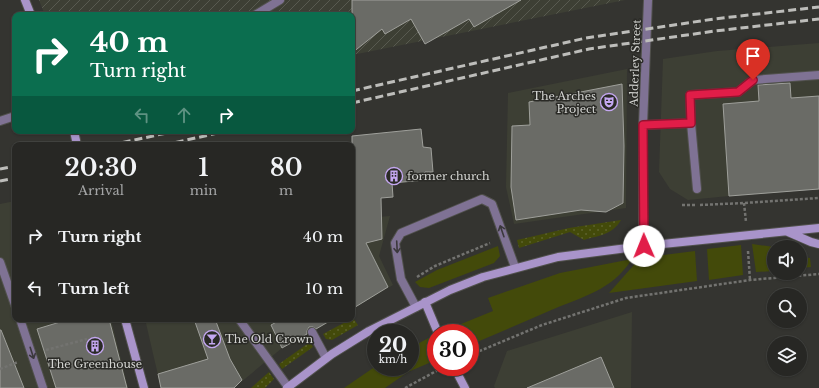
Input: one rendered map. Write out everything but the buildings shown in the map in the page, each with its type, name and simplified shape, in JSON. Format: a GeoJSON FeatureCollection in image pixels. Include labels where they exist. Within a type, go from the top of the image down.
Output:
{"type":"FeatureCollection","features":[{"type":"Feature","properties":{"kind":"main road"},"geometry":{"type":"LineString","coordinates":[[25,0],[30,12]]}},
{"type":"Feature","properties":{"kind":"main road"},"geometry":{"type":"LineString","coordinates":[[287,388],[326,358],[370,331],[450,290],[483,277],[515,267],[558,257],[644,246],[819,228]]}},
{"type":"Feature","properties":{"kind":"main road"},"geometry":{"type":"LineString","coordinates":[[787,232],[819,244]]}},
{"type":"Feature","properties":{"kind":"main road"},"geometry":{"type":"LineString","coordinates":[[425,302],[434,324]]}},
{"type":"Feature","properties":{"kind":"main road"},"geometry":{"type":"LineString","coordinates":[[126,322],[144,388]]}},
{"type":"Feature","properties":{"kind":"main road"},"geometry":{"type":"LineString","coordinates":[[459,376],[465,388]]}},
{"type":"Feature","properties":{"kind":"street"},"geometry":{"type":"LineString","coordinates":[[260,12],[280,0]]}},
{"type":"Feature","properties":{"kind":"street","name":"Adderley Street"},"geometry":{"type":"LineString","coordinates":[[644,246],[643,125],[648,0]]}},
{"type":"Feature","properties":{"kind":"street"},"geometry":{"type":"LineString","coordinates":[[697,189],[690,95],[738,92],[753,80],[819,75]]}},
{"type":"Feature","properties":{"kind":"street"},"geometry":{"type":"LineString","coordinates":[[0,121],[12,117]]}},
{"type":"Feature","properties":{"kind":"street"},"geometry":{"type":"LineString","coordinates":[[643,125],[691,123]]}},
{"type":"Feature","properties":{"kind":"street"},"geometry":{"type":"LineString","coordinates":[[416,307],[401,279],[395,243],[401,232],[482,199],[492,204],[515,267]]}},
{"type":"Feature","properties":{"kind":"street"},"geometry":{"type":"LineString","coordinates":[[0,262],[12,296]]}},
{"type":"Feature","properties":{"kind":"street"},"geometry":{"type":"LineString","coordinates":[[21,322],[43,388]]}},
{"type":"Feature","properties":{"kind":"street"},"geometry":{"type":"LineString","coordinates":[[241,322],[287,388]]}},
{"type":"Feature","properties":{"kind":"street"},"geometry":{"type":"LineString","coordinates":[[312,332],[326,358]]}},
{"type":"Feature","properties":{"kind":"path"},"geometry":{"type":"LineString","coordinates":[[682,205],[819,198]]}},
{"type":"Feature","properties":{"kind":"path"},"geometry":{"type":"LineString","coordinates":[[413,279],[435,266],[496,240]]}},
{"type":"Feature","properties":{"kind":"path"},"geometry":{"type":"LineString","coordinates":[[479,351],[542,325],[626,298],[750,280],[819,274]]}},
{"type":"Feature","properties":{"kind":"path"},"geometry":{"type":"LineString","coordinates":[[44,350],[87,339]]}},
{"type":"Feature","properties":{"kind":"path"},"geometry":{"type":"LineString","coordinates":[[0,369],[33,357]]}},
{"type":"Feature","properties":{"kind":"path"},"geometry":{"type":"LineString","coordinates":[[405,388],[427,376]]}},
{"type":"Feature","properties":{"kind":"shaded area"},"geometry":{"type":"Polygon","coordinates":[[[39,0],[625,0],[355,54],[355,12],[44,12],[39,0]]]}},
{"type":"Feature","properties":{"kind":"shaded area"},"geometry":{"type":"Polygon","coordinates":[[[819,43],[819,189],[688,200],[670,189],[659,172],[663,59],[717,51],[819,43]]]}},
{"type":"Feature","properties":{"kind":"shaded area"},"geometry":{"type":"Polygon","coordinates":[[[627,69],[626,208],[514,224],[506,187],[508,93],[627,69]]]}},
{"type":"Feature","properties":{"kind":"shaded area"},"geometry":{"type":"Polygon","coordinates":[[[12,202],[12,322],[112,322],[128,388],[0,388],[0,204],[12,202]]]}},
{"type":"Feature","properties":{"kind":"shaded area"},"geometry":{"type":"Polygon","coordinates":[[[390,216],[379,256],[393,285],[355,307],[355,219],[390,216]]]}},
{"type":"Feature","properties":{"kind":"shaded area"},"geometry":{"type":"Polygon","coordinates":[[[632,312],[631,388],[495,388],[494,386],[507,351],[632,312]]]}},
{"type":"Feature","properties":{"kind":"shaded area"},"geometry":{"type":"Polygon","coordinates":[[[146,322],[330,322],[282,348],[234,388],[161,388],[146,322]]]}},
{"type":"Feature","properties":{"kind":"green space"},"geometry":{"type":"Polygon","coordinates":[[[621,220],[610,232],[584,240],[570,232],[519,248],[517,240],[569,228],[621,220]]]}},
{"type":"Feature","properties":{"kind":"green space"},"geometry":{"type":"Polygon","coordinates":[[[752,244],[767,246],[767,271],[756,272],[752,244]]]}},
{"type":"Feature","properties":{"kind":"green space"},"geometry":{"type":"Polygon","coordinates":[[[741,245],[743,275],[709,280],[707,249],[741,245]]]}},
{"type":"Feature","properties":{"kind":"green space"},"geometry":{"type":"Polygon","coordinates":[[[498,246],[500,256],[494,263],[429,288],[420,287],[415,282],[437,270],[498,246]]]}},
{"type":"Feature","properties":{"kind":"green space"},"geometry":{"type":"Polygon","coordinates":[[[695,251],[697,281],[609,293],[640,258],[695,251]]]}},
{"type":"Feature","properties":{"kind":"green space"},"geometry":{"type":"Polygon","coordinates":[[[807,258],[810,258],[811,267],[807,267],[807,258]]]}},
{"type":"Feature","properties":{"kind":"green space"},"geometry":{"type":"Polygon","coordinates":[[[632,259],[615,279],[595,292],[479,341],[479,324],[461,324],[493,311],[488,298],[560,273],[632,259]]]}},
{"type":"Feature","properties":{"kind":"green space"},"geometry":{"type":"Polygon","coordinates":[[[355,321],[358,325],[332,340],[326,339],[323,334],[346,322],[355,321]]]}},
{"type":"Feature","properties":{"kind":"green space"},"geometry":{"type":"Polygon","coordinates":[[[427,339],[427,364],[419,367],[419,343],[427,339]]]}},
{"type":"Feature","properties":{"kind":"green space"},"geometry":{"type":"Polygon","coordinates":[[[310,342],[313,347],[282,369],[279,364],[310,342]]]}},
{"type":"Feature","properties":{"kind":"green space"},"geometry":{"type":"Polygon","coordinates":[[[269,372],[274,379],[265,388],[251,388],[269,372]]]}},
{"type":"Feature","properties":{"kind":"green space"},"geometry":{"type":"Polygon","coordinates":[[[367,372],[367,376],[402,376],[385,388],[344,388],[367,372]]]}},
{"type":"Feature","properties":{"kind":"railway"},"geometry":{"type":"LineString","coordinates":[[355,90],[586,38],[714,19],[819,7]]}},
{"type":"Feature","properties":{"kind":"railway"},"geometry":{"type":"LineString","coordinates":[[355,102],[589,49],[715,31],[819,19]]}},
{"type":"Feature","properties":{"kind":"railway"},"geometry":{"type":"LineString","coordinates":[[125,142],[162,134]]}},
{"type":"Feature","properties":{"kind":"railway"},"geometry":{"type":"LineString","coordinates":[[178,142],[214,134]]}},
{"type":"Feature","properties":{"kind":"railway"},"geometry":{"type":"LineString","coordinates":[[0,169],[12,167]]}},
{"type":"Feature","properties":{"kind":"railway"},"geometry":{"type":"LineString","coordinates":[[0,181],[12,179]]}},
{"type":"Feature","properties":{"kind":"place","name":"The Arches Project"},"geometry":{"type":"Point","coordinates":[609,102]}},
{"type":"Feature","properties":{"kind":"place","name":"former church"},"geometry":{"type":"Point","coordinates":[394,176]}},
{"type":"Feature","properties":{"kind":"place","name":"The Old Crown"},"geometry":{"type":"Point","coordinates":[212,339]}},
{"type":"Feature","properties":{"kind":"place","name":"The Greenhouse"},"geometry":{"type":"Point","coordinates":[95,346]}},
{"type":"Feature","properties":{"kind":"route"},"geometry":{"type":"LineString","coordinates":[[644,246],[643,125],[691,123],[690,95],[738,92],[753,80]]}}]}
